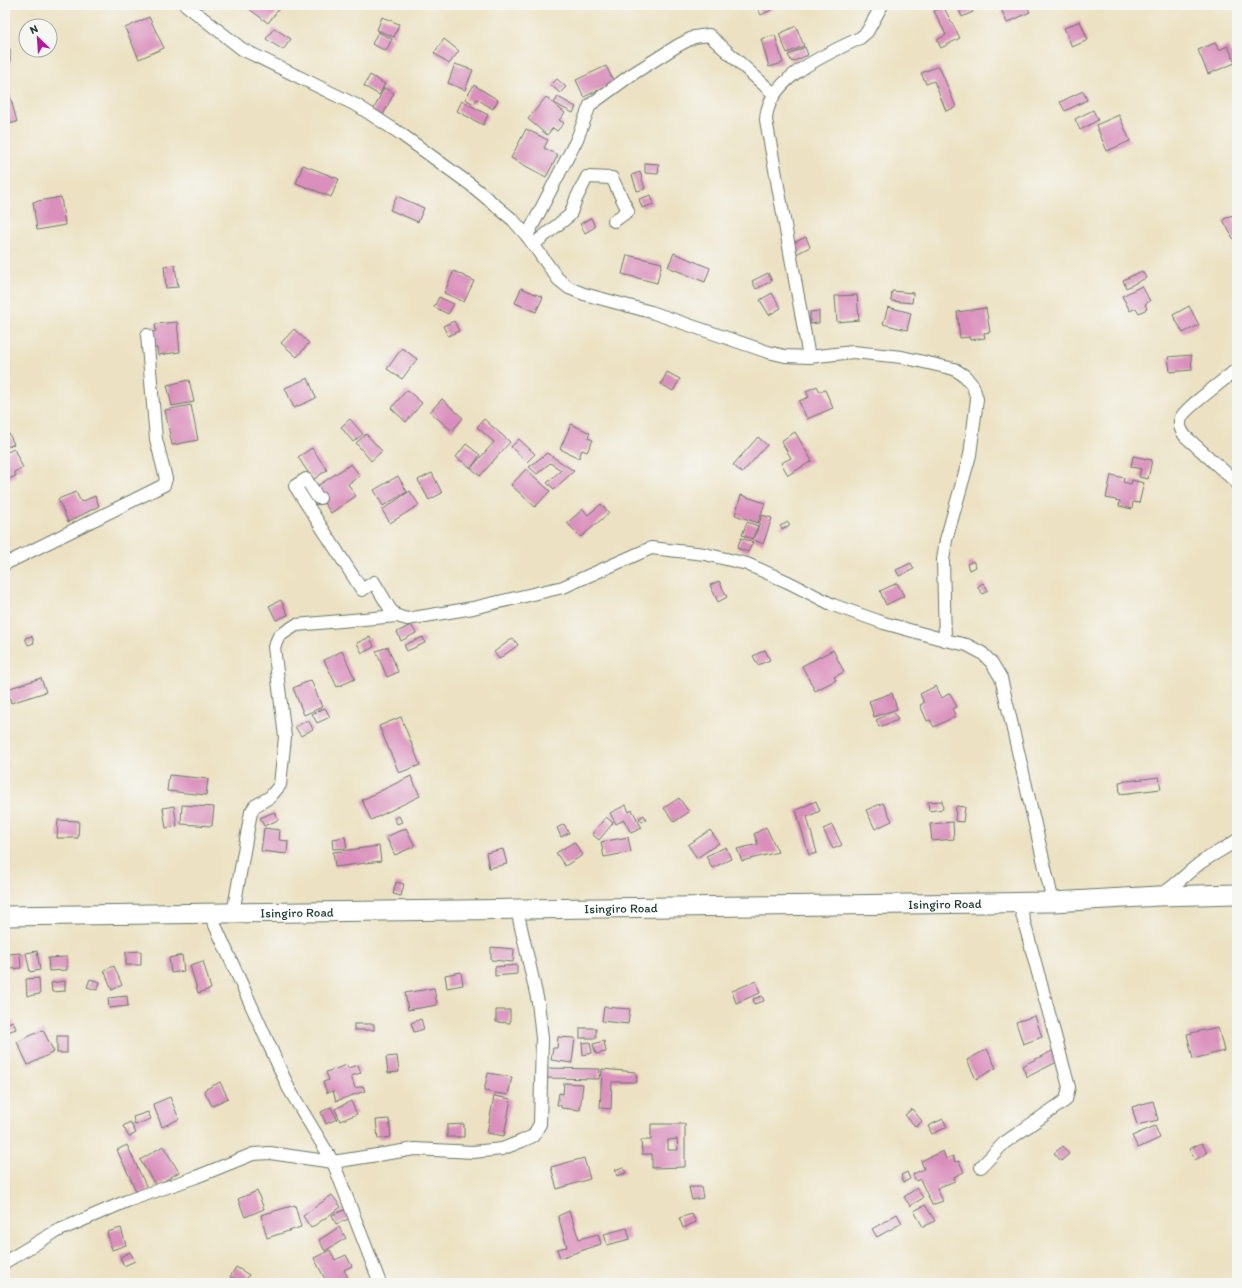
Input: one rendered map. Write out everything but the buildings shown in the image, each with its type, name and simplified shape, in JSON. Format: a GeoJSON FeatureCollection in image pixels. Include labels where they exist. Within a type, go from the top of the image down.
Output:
{"type":"FeatureCollection","features":[{"type":"Feature","properties":{"kind":"main road","name":"Isingiro Road"},"geometry":{"type":"LineString","coordinates":[[5,916],[1019,903],[1159,896],[1237,894]]}},
{"type":"Feature","properties":{"kind":"street"},"geometry":{"type":"LineString","coordinates":[[186,5],[242,49],[358,106],[401,134],[471,185],[513,220],[530,240],[558,279],[569,288],[651,312],[768,352],[785,356],[809,357],[853,352],[902,357],[954,369],[965,376],[973,386],[977,399],[970,455],[946,540],[943,560],[945,640]]}},
{"type":"Feature","properties":{"kind":"street"},"geometry":{"type":"LineString","coordinates":[[809,357],[766,120],[766,110],[774,94],[801,70],[860,38],[867,32],[882,5]]}},
{"type":"Feature","properties":{"kind":"street"},"geometry":{"type":"LineString","coordinates":[[530,240],[580,134],[590,105],[631,75],[677,46],[694,37],[709,36],[774,94]]}},
{"type":"Feature","properties":{"kind":"street"},"geometry":{"type":"LineString","coordinates":[[530,240],[570,215],[587,177],[612,178],[628,210],[614,221]]}},
{"type":"Feature","properties":{"kind":"street"},"geometry":{"type":"LineString","coordinates":[[5,564],[164,485],[166,479],[156,439],[147,335]]}},
{"type":"Feature","properties":{"kind":"street"},"geometry":{"type":"LineString","coordinates":[[1237,369],[1188,409],[1180,418],[1180,428],[1185,436],[1237,483]]}},
{"type":"Feature","properties":{"kind":"street"},"geometry":{"type":"LineString","coordinates":[[320,498],[318,498],[306,479],[295,486],[362,590],[374,582],[390,610],[397,616]]}},
{"type":"Feature","properties":{"kind":"street"},"geometry":{"type":"LineString","coordinates":[[233,913],[251,812],[256,806],[270,798],[280,785],[285,737],[274,647],[279,636],[296,625],[397,616],[407,618],[434,616],[563,587],[617,564],[644,550],[659,548],[705,554],[747,564],[832,605],[884,623],[967,645],[982,653],[992,663],[1001,678],[1053,902]]}},
{"type":"Feature","properties":{"kind":"street"},"geometry":{"type":"LineString","coordinates":[[1159,896],[1176,885],[1200,863],[1237,840]]}},
{"type":"Feature","properties":{"kind":"street"},"geometry":{"type":"LineString","coordinates":[[981,1167],[1004,1143],[1066,1100],[1069,1094],[1070,1087],[1019,903]]}},
{"type":"Feature","properties":{"kind":"street"},"geometry":{"type":"LineString","coordinates":[[5,1262],[63,1229],[127,1201],[196,1178],[253,1154],[270,1153],[333,1162],[415,1149],[473,1152],[502,1148],[533,1136],[540,1124],[542,1038],[538,1002],[517,910]]}},
{"type":"Feature","properties":{"kind":"street"},"geometry":{"type":"LineString","coordinates":[[210,914],[289,1089],[333,1162],[380,1283]]}}]}
